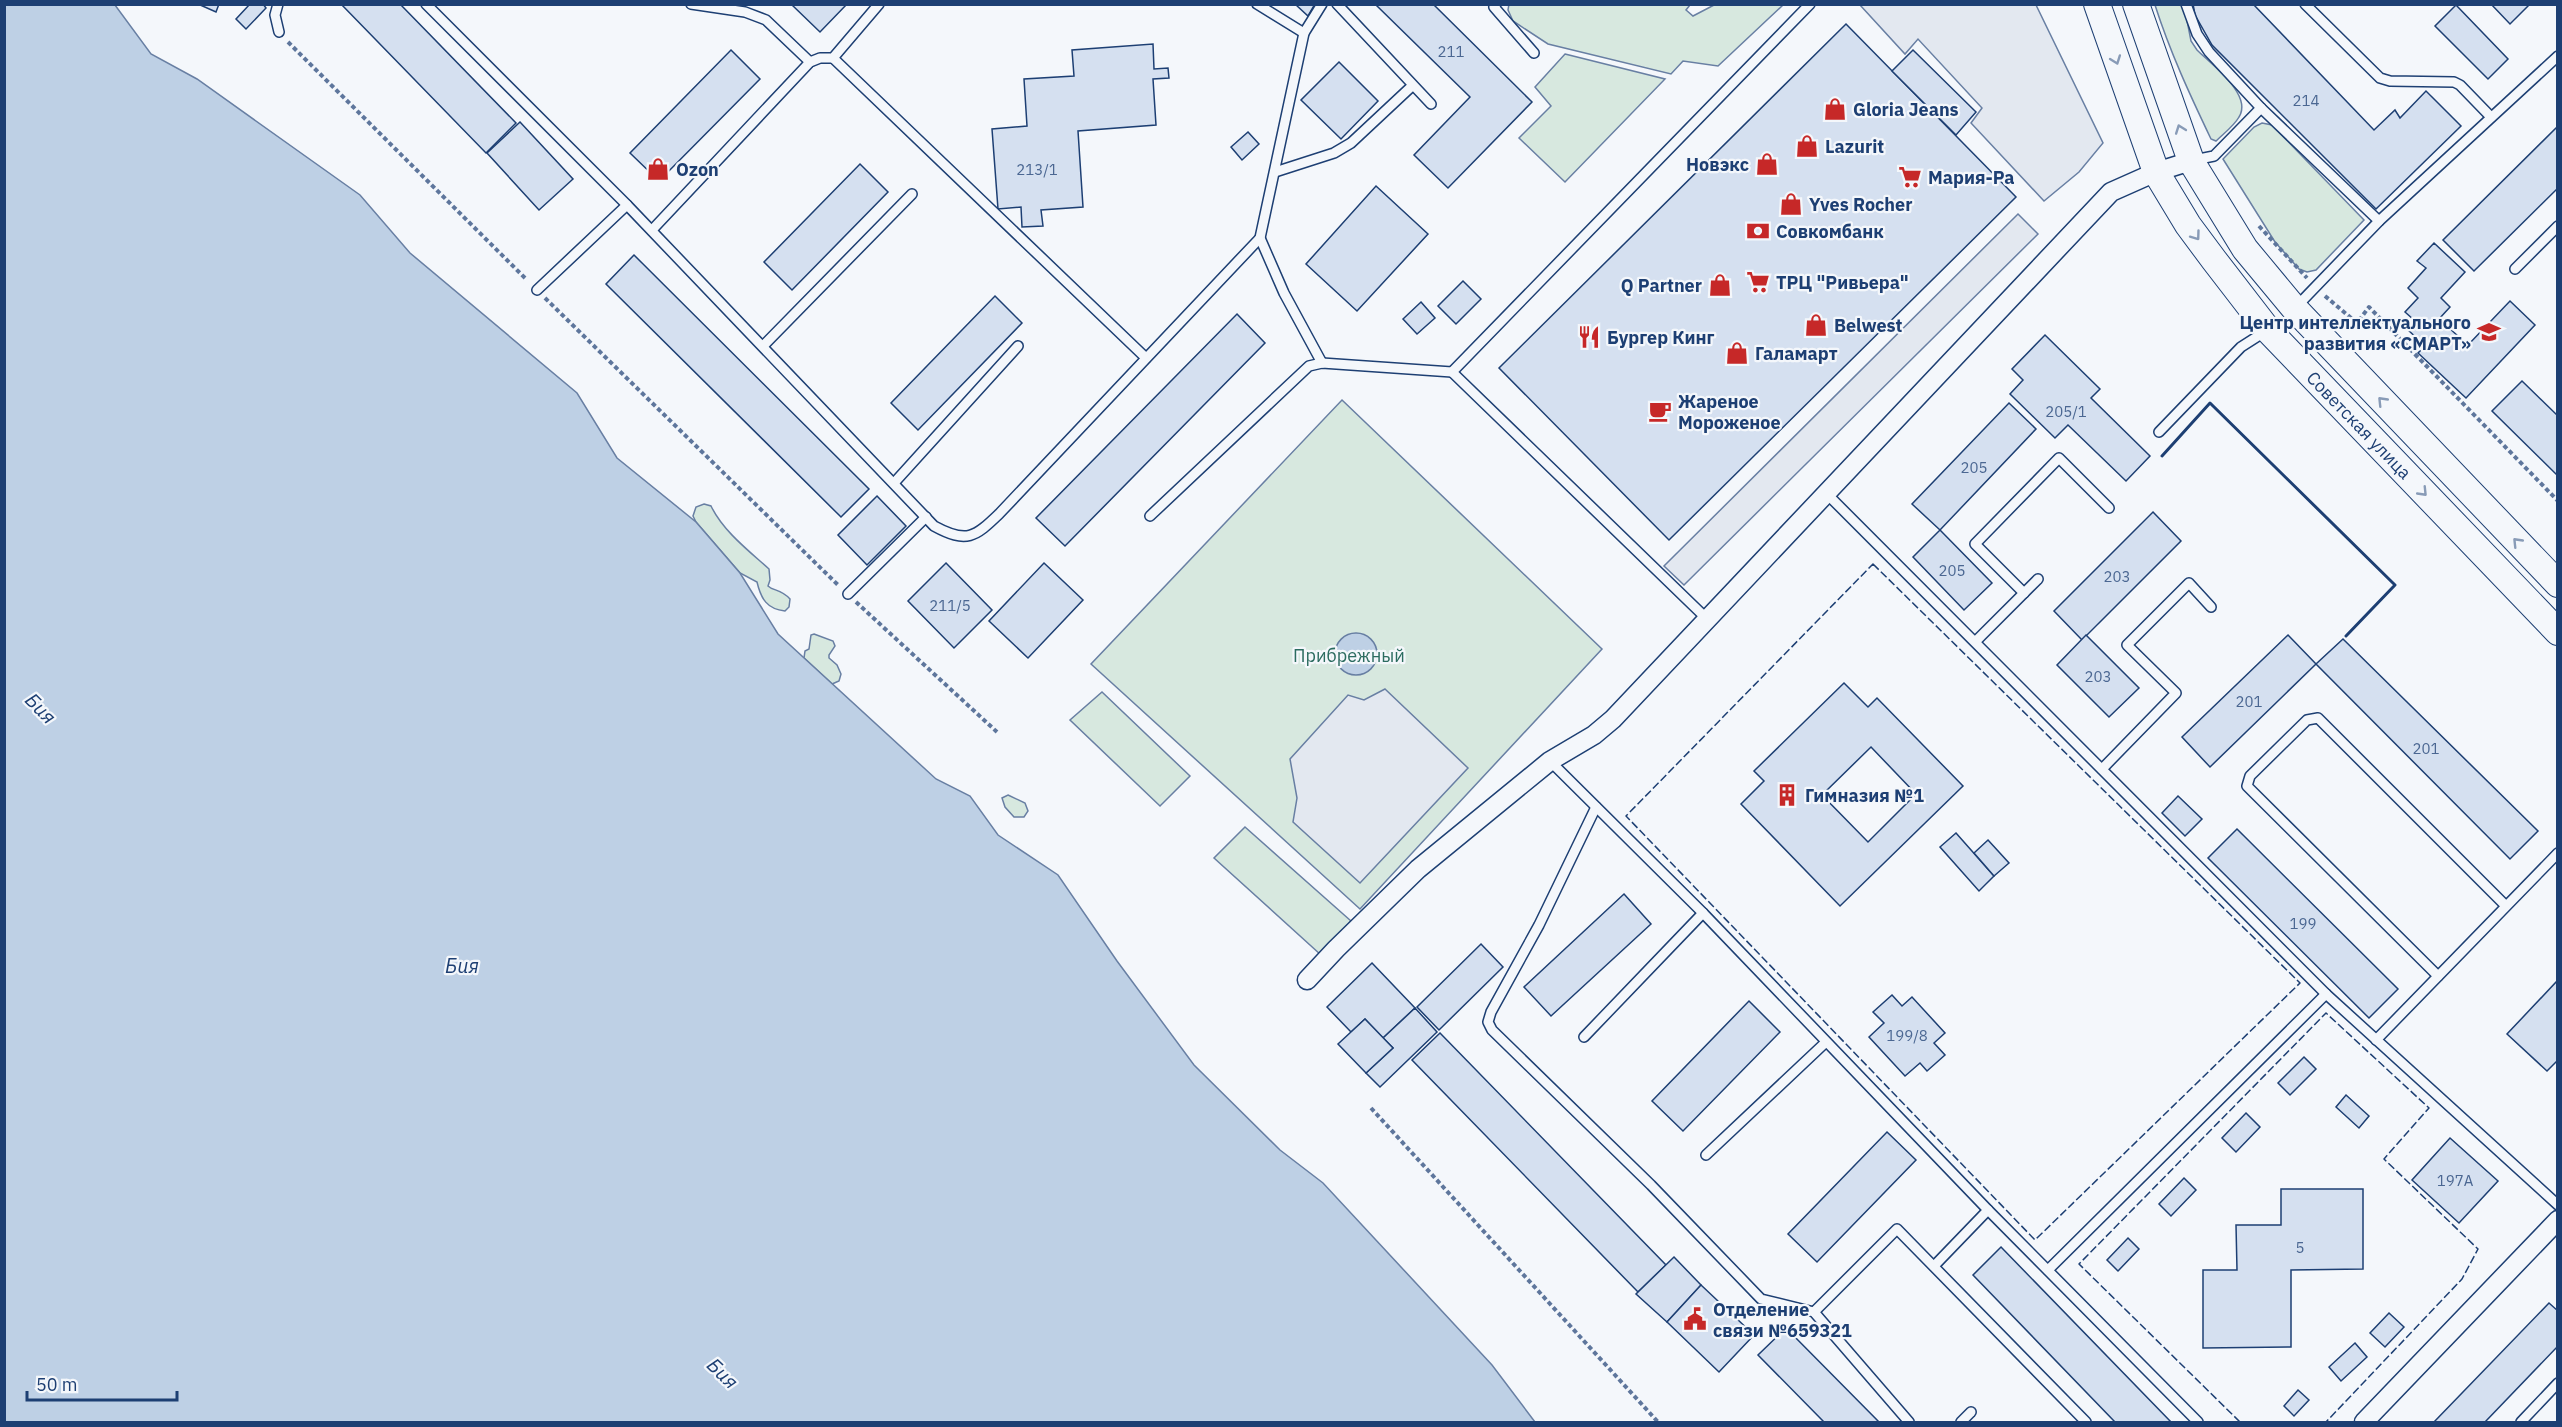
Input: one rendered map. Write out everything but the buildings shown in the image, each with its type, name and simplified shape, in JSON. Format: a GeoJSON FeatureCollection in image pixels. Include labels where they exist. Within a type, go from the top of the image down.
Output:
{"type":"FeatureCollection","features":[{"type":"Feature","properties":{"kind":"main road","name":"Советская улица"},"geometry":{"type":"LineString","coordinates":[[2097,4],[2156,172],[2188,225],[2268,330],[2558,632]]}},
{"type":"Feature","properties":{"kind":"main road","name":"Советская улица"},"geometry":{"type":"LineString","coordinates":[[2136,4],[2191,161],[2245,249],[2294,308],[2558,584]]}},
{"type":"Feature","properties":{"kind":"main road"},"geometry":{"type":"LineString","coordinates":[[2268,330],[2294,308]]}},
{"type":"Feature","properties":{"kind":"street"},"geometry":{"type":"LineString","coordinates":[[1307,980],[1335,949],[1418,869],[1550,761],[1587,740],[1613,719],[1825,492],[2111,192],[2156,172],[2191,161]]}},
{"type":"Feature","properties":{"kind":"street"},"geometry":{"type":"LineString","coordinates":[[2364,1422],[2558,1220]]}},
{"type":"Feature","properties":{"kind":"lane"},"geometry":{"type":"LineString","coordinates":[[278,4],[274,15],[279,32]]}},
{"type":"Feature","properties":{"kind":"lane"},"geometry":{"type":"LineString","coordinates":[[426,4],[652,230],[934,526],[948,534],[963,536],[978,534],[1260,238],[1304,33],[1322,4]]}},
{"type":"Feature","properties":{"kind":"lane"},"geometry":{"type":"LineString","coordinates":[[691,4],[745,12],[766,20],[810,62]]}},
{"type":"Feature","properties":{"kind":"lane"},"geometry":{"type":"LineString","coordinates":[[833,58],[879,4]]}},
{"type":"Feature","properties":{"kind":"lane"},"geometry":{"type":"LineString","coordinates":[[1257,4],[1304,33]]}},
{"type":"Feature","properties":{"kind":"lane"},"geometry":{"type":"LineString","coordinates":[[1337,4],[1431,104]]}},
{"type":"Feature","properties":{"kind":"lane"},"geometry":{"type":"LineString","coordinates":[[1452,372],[1810,4]]}},
{"type":"Feature","properties":{"kind":"lane"},"geometry":{"type":"LineString","coordinates":[[2186,4],[2197,34],[2210,52],[2261,108],[2379,221]]}},
{"type":"Feature","properties":{"kind":"lane"},"geometry":{"type":"LineString","coordinates":[[2306,4],[2380,78],[2390,81],[2454,82],[2491,117]]}},
{"type":"Feature","properties":{"kind":"lane"},"geometry":{"type":"LineString","coordinates":[[1494,5],[1534,53]]}},
{"type":"Feature","properties":{"kind":"lane"},"geometry":{"type":"LineString","coordinates":[[2294,308],[2379,221],[2558,56]]}},
{"type":"Feature","properties":{"kind":"lane"},"geometry":{"type":"LineString","coordinates":[[652,230],[810,62],[820,58],[833,58],[1146,358]]}},
{"type":"Feature","properties":{"kind":"lane"},"geometry":{"type":"LineString","coordinates":[[1275,172],[1334,153],[1351,143],[1412,86]]}},
{"type":"Feature","properties":{"kind":"lane"},"geometry":{"type":"LineString","coordinates":[[2191,161],[2214,156],[2261,108]]}},
{"type":"Feature","properties":{"kind":"lane"},"geometry":{"type":"LineString","coordinates":[[764,346],[912,194]]}},
{"type":"Feature","properties":{"kind":"lane"},"geometry":{"type":"LineString","coordinates":[[537,290],[627,205]]}},
{"type":"Feature","properties":{"kind":"lane"},"geometry":{"type":"LineString","coordinates":[[2515,269],[2558,226]]}},
{"type":"Feature","properties":{"kind":"lane"},"geometry":{"type":"LineString","coordinates":[[1260,238],[1284,293],[1322,363]]}},
{"type":"Feature","properties":{"kind":"lane"},"geometry":{"type":"LineString","coordinates":[[2158,432],[2241,347],[2268,330]]}},
{"type":"Feature","properties":{"kind":"lane"},"geometry":{"type":"LineString","coordinates":[[894,483],[1018,346]]}},
{"type":"Feature","properties":{"kind":"lane"},"geometry":{"type":"LineString","coordinates":[[1150,516],[1309,366],[1322,363],[1452,372],[1706,618]]}},
{"type":"Feature","properties":{"kind":"lane"},"geometry":{"type":"LineString","coordinates":[[2024,593],[1975,544],[2059,458],[2109,508]]}},
{"type":"Feature","properties":{"kind":"lane"},"geometry":{"type":"LineString","coordinates":[[1825,492],[2326,994],[2558,1205]]}},
{"type":"Feature","properties":{"kind":"lane"},"geometry":{"type":"LineString","coordinates":[[848,594],[926,517]]}},
{"type":"Feature","properties":{"kind":"lane"},"geometry":{"type":"LineString","coordinates":[[1976,641],[2038,579]]}},
{"type":"Feature","properties":{"kind":"lane"},"geometry":{"type":"LineString","coordinates":[[2102,770],[2176,693],[2127,645],[2189,583],[2211,607]]}},
{"type":"Feature","properties":{"kind":"lane"},"geometry":{"type":"LineString","coordinates":[[2438,976],[2247,786],[2250,776],[2307,720],[2318,718],[2505,905]]}},
{"type":"Feature","properties":{"kind":"lane"},"geometry":{"type":"LineString","coordinates":[[1550,761],[1703,913],[1988,1210],[2198,1422]]}},
{"type":"Feature","properties":{"kind":"lane"},"geometry":{"type":"LineString","coordinates":[[1596,807],[1539,925],[1491,1012],[1488,1022],[1492,1030],[1651,1185],[1761,1299],[1814,1311],[1909,1422]]}},
{"type":"Feature","properties":{"kind":"lane"},"geometry":{"type":"LineString","coordinates":[[2376,1040],[2558,853]]}},
{"type":"Feature","properties":{"kind":"lane"},"geometry":{"type":"LineString","coordinates":[[1584,1037],[1703,913]]}},
{"type":"Feature","properties":{"kind":"lane"},"geometry":{"type":"LineString","coordinates":[[2048,1270],[2326,994]]}},
{"type":"Feature","properties":{"kind":"lane"},"geometry":{"type":"LineString","coordinates":[[1706,1155],[1826,1042]]}},
{"type":"Feature","properties":{"kind":"lane"},"geometry":{"type":"LineString","coordinates":[[1934,1266],[1988,1210]]}},
{"type":"Feature","properties":{"kind":"lane"},"geometry":{"type":"LineString","coordinates":[[1814,1311],[1896,1229],[2086,1422]]}},
{"type":"Feature","properties":{"kind":"lane"},"geometry":{"type":"LineString","coordinates":[[2521,1422],[2558,1383]]}},
{"type":"Feature","properties":{"kind":"lane"},"geometry":{"type":"LineString","coordinates":[[1961,1422],[1971,1412]]}},
{"type":"Feature","properties":{"kind":"path"},"geometry":{"type":"LineString","coordinates":[[279,32],[358,114],[848,594],[997,732]]}},
{"type":"Feature","properties":{"kind":"path"},"geometry":{"type":"LineString","coordinates":[[2256,223],[2314,287],[2357,323],[2368,307],[2558,501]]}},
{"type":"Feature","properties":{"kind":"path"},"geometry":{"type":"LineString","coordinates":[[1371,1108],[1658,1422]]}},
{"type":"Feature","properties":{"kind":"green space"},"geometry":{"type":"Polygon","coordinates":[[[1509,4],[1690,5],[1686,10],[1693,16],[1714,5],[1783,5],[1718,66],[1683,61],[1671,74],[1548,44],[1513,21],[1508,10],[1509,4]]]}},
{"type":"Feature","properties":{"kind":"green space"},"geometry":{"type":"Polygon","coordinates":[[[2155,5],[2184,5],[2191,41],[2236,90],[2242,108],[2239,117],[2216,141],[2211,139],[2188,90],[2155,5]]]}},
{"type":"Feature","properties":{"kind":"green space"},"geometry":{"type":"Polygon","coordinates":[[[1565,54],[1665,79],[1565,182],[1519,138],[1551,106],[1535,87],[1565,54]]]}},
{"type":"Feature","properties":{"kind":"green space"},"geometry":{"type":"Polygon","coordinates":[[[2262,123],[2272,125],[2364,220],[2316,270],[2307,272],[2299,269],[2275,242],[2223,159],[2254,127],[2262,123]]]}},
{"type":"Feature","properties":{"kind":"green space","name":"Прибрежный"},"geometry":{"type":"Polygon","coordinates":[[[1342,400],[1602,649],[1360,909],[1091,664],[1342,400]]]}},
{"type":"Feature","properties":{"kind":"green space"},"geometry":{"type":"Polygon","coordinates":[[[704,504],[711,506],[729,532],[769,569],[768,586],[790,599],[789,607],[785,611],[774,608],[766,602],[757,582],[740,573],[696,522],[693,516],[696,507],[704,504]]]}},
{"type":"Feature","properties":{"kind":"green space"},"geometry":{"type":"Polygon","coordinates":[[[811,635],[833,641],[835,646],[829,658],[837,665],[841,674],[839,681],[832,684],[804,658],[805,651],[809,649],[811,635]]]}},
{"type":"Feature","properties":{"kind":"green space"},"geometry":{"type":"Polygon","coordinates":[[[1102,692],[1190,776],[1160,806],[1070,720],[1102,692]]]}},
{"type":"Feature","properties":{"kind":"green space"},"geometry":{"type":"Polygon","coordinates":[[[1008,795],[1025,803],[1028,811],[1024,817],[1014,817],[1005,807],[1002,798],[1008,795]]]}},
{"type":"Feature","properties":{"kind":"green space"},"geometry":{"type":"Polygon","coordinates":[[[1245,827],[1351,921],[1321,955],[1214,858],[1245,827]]]}},
{"type":"Feature","properties":{"kind":"shaded area"},"geometry":{"type":"Polygon","coordinates":[[[1860,5],[2036,5],[2103,143],[2079,172],[2044,201],[1971,123],[1982,108],[1918,39],[1905,54],[1860,5]]]}},
{"type":"Feature","properties":{"kind":"shaded area"},"geometry":{"type":"Polygon","coordinates":[[[2018,214],[2038,234],[1684,585],[1664,566],[2018,214]]]}},
{"type":"Feature","properties":{"kind":"shaded area"},"geometry":{"type":"Polygon","coordinates":[[[1385,689],[1468,768],[1360,883],[1293,822],[1297,798],[1290,759],[1348,695],[1364,700],[1385,689]]]}},
{"type":"Feature","properties":{"kind":"water","name":"Бия"},"geometry":{"type":"Polygon","coordinates":[[[5,4],[115,5],[151,54],[197,79],[360,195],[410,253],[577,393],[617,458],[696,522],[740,573],[778,634],[936,779],[970,796],[998,835],[1058,875],[1117,961],[1194,1065],[1280,1150],[1323,1183],[1492,1365],[1535,1422],[5,1422],[5,4]]]}},
{"type":"Feature","properties":{"kind":"water"},"geometry":{"type":"Polygon","coordinates":[[[1356,633],[1371,639],[1377,654],[1371,669],[1356,675],[1341,669],[1335,654],[1341,639],[1356,633]]]}},
{"type":"Feature","properties":{"kind":"fence"},"geometry":{"type":"LineString","coordinates":[[1873,564],[2300,983],[2035,1240],[1626,816],[1873,564]]}},
{"type":"Feature","properties":{"kind":"fence"},"geometry":{"type":"LineString","coordinates":[[2240,1422],[2079,1264],[2326,1013],[2429,1108],[2384,1159],[2478,1249],[2462,1279],[2326,1422]]}},
{"type":"Feature","properties":{"kind":"wall"},"geometry":{"type":"LineString","coordinates":[[2162,456],[2210,403],[2395,585],[2346,636]]}},
{"type":"Feature","properties":{"kind":"place","name":"Gloria Jeans"},"geometry":{"type":"Point","coordinates":[1835,109]}},
{"type":"Feature","properties":{"kind":"place","name":"Lazurit"},"geometry":{"type":"Point","coordinates":[1807,146]}},
{"type":"Feature","properties":{"kind":"place","name":"Новэкс"},"geometry":{"type":"Point","coordinates":[1767,164]}},
{"type":"Feature","properties":{"kind":"place","name":"Ozon"},"geometry":{"type":"Point","coordinates":[658,169]}},
{"type":"Feature","properties":{"kind":"place","name":"Мария-Ра"},"geometry":{"type":"Point","coordinates":[1910,177]}},
{"type":"Feature","properties":{"kind":"place","name":"Yves Rocher"},"geometry":{"type":"Point","coordinates":[1791,204]}},
{"type":"Feature","properties":{"kind":"place","name":"Совкомбанк"},"geometry":{"type":"Point","coordinates":[1758,231]}},
{"type":"Feature","properties":{"kind":"place","name":"ТРЦ \"Ривьера\""},"geometry":{"type":"Point","coordinates":[1758,282]}},
{"type":"Feature","properties":{"kind":"place","name":"Q Partner"},"geometry":{"type":"Point","coordinates":[1720,285]}},
{"type":"Feature","properties":{"kind":"place","name":"Belwest"},"geometry":{"type":"Point","coordinates":[1816,325]}},
{"type":"Feature","properties":{"kind":"place","name":"Центр интеллектуального развития «СМАРТ»"},"geometry":{"type":"Point","coordinates":[2489,332]}},
{"type":"Feature","properties":{"kind":"place","name":"Бургер Кинг"},"geometry":{"type":"Point","coordinates":[1589,337]}},
{"type":"Feature","properties":{"kind":"place","name":"Галамарт"},"geometry":{"type":"Point","coordinates":[1737,353]}},
{"type":"Feature","properties":{"kind":"place","name":"Жареное Мороженое"},"geometry":{"type":"Point","coordinates":[1660,411]}},
{"type":"Feature","properties":{"kind":"place","name":"Гимназия №1"},"geometry":{"type":"Point","coordinates":[1787,795]}},
{"type":"Feature","properties":{"kind":"place","name":"Отделение связи №659321"},"geometry":{"type":"Point","coordinates":[1695,1319]}}]}
